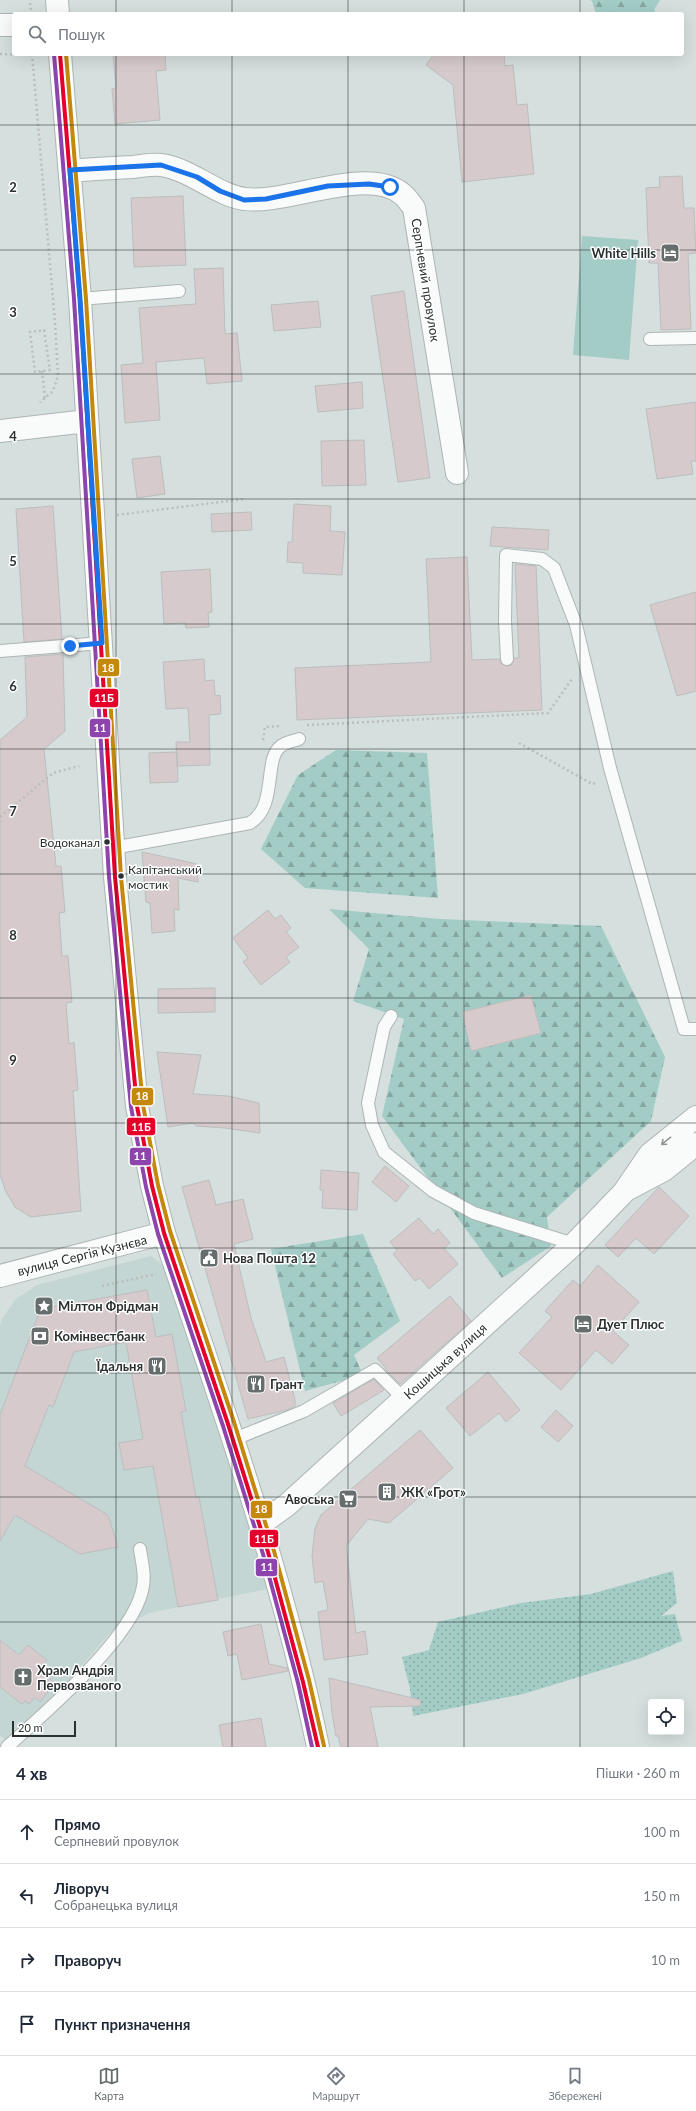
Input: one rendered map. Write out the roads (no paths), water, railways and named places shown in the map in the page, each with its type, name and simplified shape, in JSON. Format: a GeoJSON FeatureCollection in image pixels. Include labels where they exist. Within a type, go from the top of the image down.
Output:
{"type":"FeatureCollection","features":[{"type":"Feature","properties":{"kind":"main road"},"geometry":{"type":"LineString","coordinates":[[57,0],[58,12]]}},
{"type":"Feature","properties":{"kind":"main road"},"geometry":{"type":"LineString","coordinates":[[0,24],[12,25]]}},
{"type":"Feature","properties":{"kind":"main road"},"geometry":{"type":"LineString","coordinates":[[60,56],[80,299],[102,643],[113,848],[137,1106],[152,1186],[164,1233],[261,1524],[308,1696],[318,1747]]}},
{"type":"Feature","properties":{"kind":"main road","name":"Серпневий провулок"},"geometry":{"type":"LineString","coordinates":[[70,170],[161,165],[197,177],[220,191],[244,200],[266,199],[328,186],[369,184],[390,187],[402,194],[414,208],[457,473]]}},
{"type":"Feature","properties":{"kind":"main road"},"geometry":{"type":"LineString","coordinates":[[0,431],[87,421]]}},
{"type":"Feature","properties":{"kind":"main road","name":"Кошицька вулиця"},"geometry":{"type":"LineString","coordinates":[[261,1524],[287,1504],[574,1244],[624,1192],[650,1154],[696,1117]]}},
{"type":"Feature","properties":{"kind":"main road","name":"Кошицька вулиця"},"geometry":{"type":"LineString","coordinates":[[624,1192],[664,1170],[696,1144]]}},
{"type":"Feature","properties":{"kind":"main road","name":"вулиця Сергія Кузнєва"},"geometry":{"type":"LineString","coordinates":[[0,1276],[164,1233]]}},
{"type":"Feature","properties":{"kind":"lane"},"geometry":{"type":"LineString","coordinates":[[80,299],[179,291]]}},
{"type":"Feature","properties":{"kind":"lane"},"geometry":{"type":"LineString","coordinates":[[650,339],[696,338]]}},
{"type":"Feature","properties":{"kind":"lane"},"geometry":{"type":"LineString","coordinates":[[507,659],[505,621],[506,555],[542,559],[554,568],[576,625],[592,700],[613,779],[684,1029],[696,1029]]}},
{"type":"Feature","properties":{"kind":"lane"},"geometry":{"type":"LineString","coordinates":[[0,651],[102,643]]}},
{"type":"Feature","properties":{"kind":"lane"},"geometry":{"type":"LineString","coordinates":[[113,848],[250,823],[257,819],[264,808],[275,754],[281,746],[299,739]]}},
{"type":"Feature","properties":{"kind":"lane"},"geometry":{"type":"LineString","coordinates":[[391,1016],[384,1027],[368,1103],[372,1125],[384,1152],[433,1191],[474,1213],[574,1244]]}},
{"type":"Feature","properties":{"kind":"lane"},"geometry":{"type":"LineString","coordinates":[[232,1440],[304,1411],[375,1370],[404,1399]]}},
{"type":"Feature","properties":{"kind":"lane"},"geometry":{"type":"LineString","coordinates":[[7,1747],[85,1674],[131,1616],[142,1592],[144,1577],[140,1549]]}},
{"type":"Feature","properties":{"kind":"place","name":"White Hills"},"geometry":{"type":"Point","coordinates":[670,253]}},
{"type":"Feature","properties":{"kind":"place","name":"Водоканал"},"geometry":{"type":"Point","coordinates":[107,842]}},
{"type":"Feature","properties":{"kind":"place","name":"Капітанський мостик"},"geometry":{"type":"Point","coordinates":[121,876]}},
{"type":"Feature","properties":{"kind":"place","name":"Нова Пошта 12"},"geometry":{"type":"Point","coordinates":[209,1258]}},
{"type":"Feature","properties":{"kind":"place","name":"Мілтон Фрідман"},"geometry":{"type":"Point","coordinates":[44,1306]}},
{"type":"Feature","properties":{"kind":"place","name":"Дует Плюс"},"geometry":{"type":"Point","coordinates":[583,1324]}},
{"type":"Feature","properties":{"kind":"place","name":"Комінвестбанк"},"geometry":{"type":"Point","coordinates":[40,1336]}},
{"type":"Feature","properties":{"kind":"place","name":"Їдальня"},"geometry":{"type":"Point","coordinates":[157,1366]}},
{"type":"Feature","properties":{"kind":"place","name":"Грант"},"geometry":{"type":"Point","coordinates":[256,1384]}},
{"type":"Feature","properties":{"kind":"place","name":"ЖК «Грот»"},"geometry":{"type":"Point","coordinates":[387,1492]}},
{"type":"Feature","properties":{"kind":"place","name":"Авоська"},"geometry":{"type":"Point","coordinates":[348,1499]}},
{"type":"Feature","properties":{"kind":"place","name":"Храм Андрія Первозваного"},"geometry":{"type":"Point","coordinates":[23,1677]}}]}
